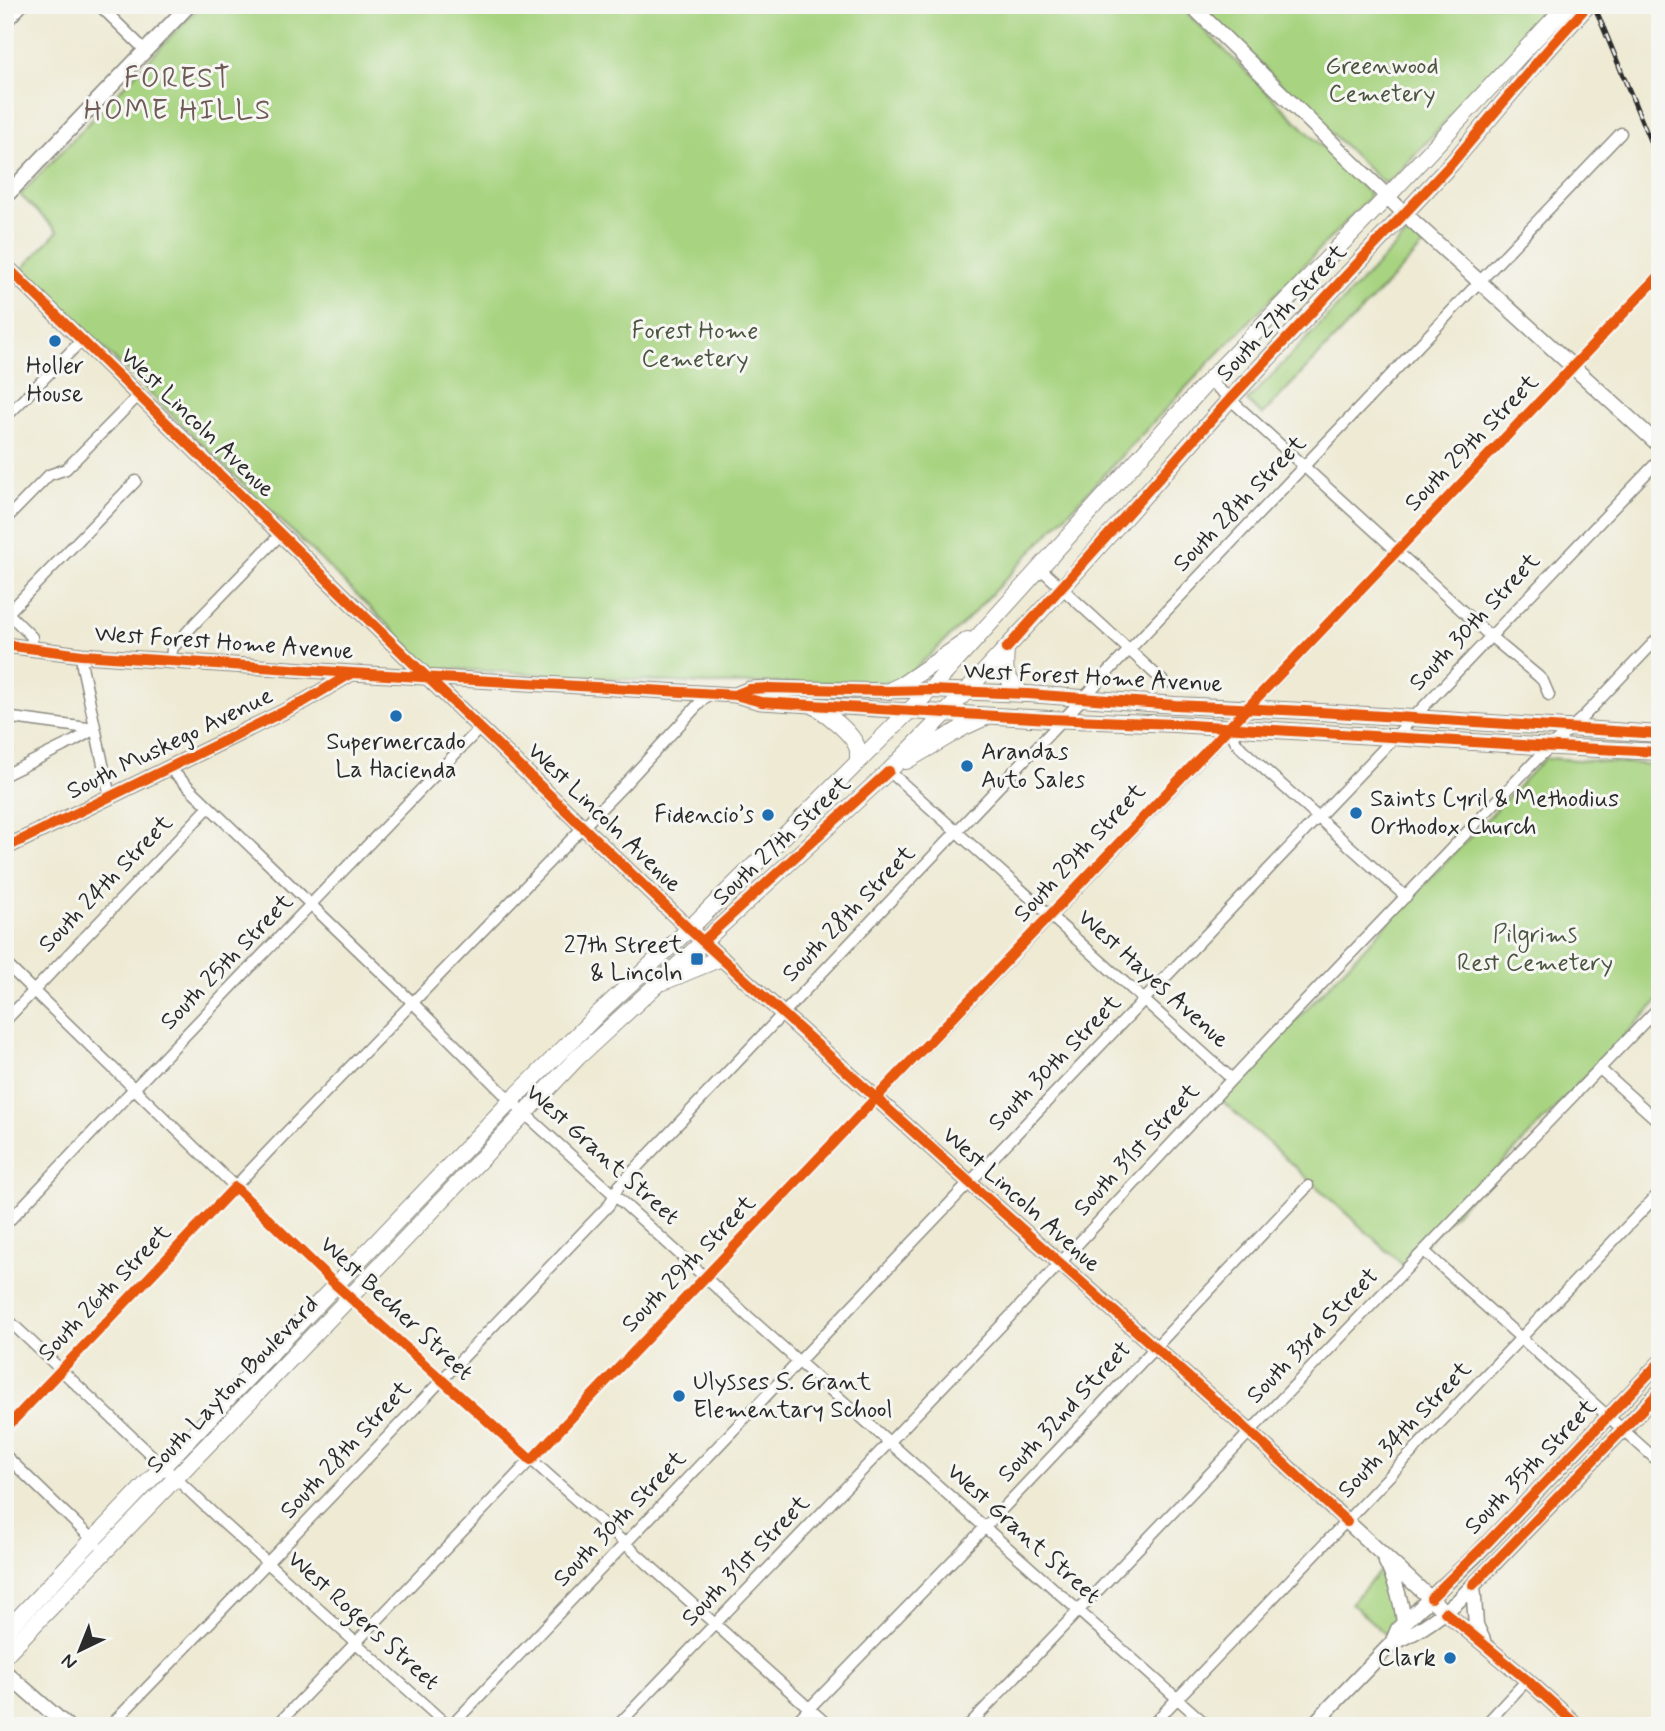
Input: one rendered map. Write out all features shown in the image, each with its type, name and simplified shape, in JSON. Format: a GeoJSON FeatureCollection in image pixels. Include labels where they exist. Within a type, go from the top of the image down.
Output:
{"type":"FeatureCollection","features":[{"type":"Feature","properties":{"kind":"main road"},"geometry":{"type":"LineString","coordinates":[[5,197],[189,5]]}},
{"type":"Feature","properties":{"kind":"main road"},"geometry":{"type":"LineString","coordinates":[[1191,5],[1405,214],[1660,446]]}},
{"type":"Feature","properties":{"kind":"main road","name":"South 27th Street"},"geometry":{"type":"LineString","coordinates":[[689,929],[930,690],[1209,380],[1387,197],[1566,5]]}},
{"type":"Feature","properties":{"kind":"main road","name":"South 27th Street"},"geometry":{"type":"LineString","coordinates":[[703,942],[889,771],[947,712],[1062,588],[1230,399],[1452,163],[1587,7]]}},
{"type":"Feature","properties":{"kind":"main road","name":"West Lincoln Avenue"},"geometry":{"type":"LineString","coordinates":[[5,265],[689,929],[1250,1432],[1445,1612],[1578,1726]]}},
{"type":"Feature","properties":{"kind":"main road"},"geometry":{"type":"LineString","coordinates":[[889,691],[990,624]]}},
{"type":"Feature","properties":{"kind":"main road","name":"West Forest Home Avenue"},"geometry":{"type":"LineString","coordinates":[[5,645],[82,654],[352,673],[735,695],[761,702],[1660,752]]}},
{"type":"Feature","properties":{"kind":"main road"},"geometry":{"type":"LineString","coordinates":[[1006,649],[1006,675],[1022,694]]}},
{"type":"Feature","properties":{"kind":"main road"},"geometry":{"type":"LineString","coordinates":[[296,669],[307,681],[308,694],[305,701]]}},
{"type":"Feature","properties":{"kind":"main road","name":"South Muskego Avenue"},"geometry":{"type":"LineString","coordinates":[[5,848],[305,701],[352,673]]}},
{"type":"Feature","properties":{"kind":"main road","name":"West Forest Home Avenue"},"geometry":{"type":"LineString","coordinates":[[735,695],[770,688],[966,691],[1660,734]]}},
{"type":"Feature","properties":{"kind":"main road"},"geometry":{"type":"LineString","coordinates":[[813,705],[824,711],[854,740],[858,762]]}},
{"type":"Feature","properties":{"kind":"main road"},"geometry":{"type":"LineString","coordinates":[[889,771],[964,727],[990,715]]}},
{"type":"Feature","properties":{"kind":"main road","name":"South Layton Boulevard"},"geometry":{"type":"LineString","coordinates":[[5,1656],[99,1546],[336,1285],[511,1101],[599,1013],[689,929]]}},
{"type":"Feature","properties":{"kind":"main road","name":"South Layton Boulevard"},"geometry":{"type":"LineString","coordinates":[[169,1472],[350,1297],[578,1057],[703,942]]}},
{"type":"Feature","properties":{"kind":"main road"},"geometry":{"type":"LineString","coordinates":[[654,986],[721,958]]}},
{"type":"Feature","properties":{"kind":"main road","name":"South 35th Street"},"geometry":{"type":"LineString","coordinates":[[1312,1726],[1392,1643],[1398,1629],[1476,1555],[1660,1362]]}},
{"type":"Feature","properties":{"kind":"main road","name":"South 35th Street"},"geometry":{"type":"LineString","coordinates":[[1392,1643],[1445,1612],[1660,1391]]}},
{"type":"Feature","properties":{"kind":"main road","name":"South Layton Boulevard"},"geometry":{"type":"LineString","coordinates":[[5,1632],[99,1546]]}},
{"type":"Feature","properties":{"kind":"main road"},"geometry":{"type":"LineString","coordinates":[[1382,1555],[1392,1573],[1404,1623]]}},
{"type":"Feature","properties":{"kind":"main road"},"geometry":{"type":"LineString","coordinates":[[1473,1585],[1476,1625],[1488,1647]]}},
{"type":"Feature","properties":{"kind":"main road"},"geometry":{"type":"LineString","coordinates":[[5,1672],[67,1726]]}},
{"type":"Feature","properties":{"kind":"street"},"geometry":{"type":"LineString","coordinates":[[5,24],[23,5]]}},
{"type":"Feature","properties":{"kind":"street"},"geometry":{"type":"LineString","coordinates":[[99,5],[146,51]]}},
{"type":"Feature","properties":{"kind":"street","name":"South 28th Street"},"geometry":{"type":"LineString","coordinates":[[110,1726],[609,1205],[618,1186],[1620,133]]}},
{"type":"Feature","properties":{"kind":"street","name":"South 29th Street"},"geometry":{"type":"LineString","coordinates":[[276,1726],[1660,275]]}},
{"type":"Feature","properties":{"kind":"street"},"geometry":{"type":"LineString","coordinates":[[5,418],[82,340]]}},
{"type":"Feature","properties":{"kind":"street"},"geometry":{"type":"LineString","coordinates":[[1209,380],[1543,681],[1549,695]]}},
{"type":"Feature","properties":{"kind":"street"},"geometry":{"type":"LineString","coordinates":[[5,520],[49,475],[66,469],[139,395]]}},
{"type":"Feature","properties":{"kind":"street","name":"South 30th Street"},"geometry":{"type":"LineString","coordinates":[[450,1726],[1660,458]]}},
{"type":"Feature","properties":{"kind":"street"},"geometry":{"type":"LineString","coordinates":[[31,649],[32,637],[7,612],[136,481]]}},
{"type":"Feature","properties":{"kind":"street"},"geometry":{"type":"LineString","coordinates":[[171,660],[172,649],[281,534]]}},
{"type":"Feature","properties":{"kind":"street"},"geometry":{"type":"LineString","coordinates":[[1041,569],[1166,683]]}},
{"type":"Feature","properties":{"kind":"street","name":"South 31st Street"},"geometry":{"type":"LineString","coordinates":[[617,1726],[1550,746],[1571,728],[1660,636]]}},
{"type":"Feature","properties":{"kind":"street"},"geometry":{"type":"LineString","coordinates":[[82,654],[82,666],[110,797]]}},
{"type":"Feature","properties":{"kind":"street","name":"South 26th Street"},"geometry":{"type":"LineString","coordinates":[[5,1429],[708,694]]}},
{"type":"Feature","properties":{"kind":"street"},"geometry":{"type":"LineString","coordinates":[[5,717],[95,729]]}},
{"type":"Feature","properties":{"kind":"street","name":"South 25th Street"},"geometry":{"type":"LineString","coordinates":[[5,1225],[480,728]]}},
{"type":"Feature","properties":{"kind":"street"},"geometry":{"type":"LineString","coordinates":[[1229,728],[1242,749],[1406,897]]}},
{"type":"Feature","properties":{"kind":"street"},"geometry":{"type":"LineString","coordinates":[[5,775],[95,729]]}},
{"type":"Feature","properties":{"kind":"street","name":"West Grant Street"},"geometry":{"type":"LineString","coordinates":[[169,768],[524,1113],[798,1362],[1208,1726]]}},
{"type":"Feature","properties":{"kind":"street","name":"West Hayes Avenue"},"geometry":{"type":"LineString","coordinates":[[889,771],[1232,1079]]}},
{"type":"Feature","properties":{"kind":"street","name":"South 24th Street"},"geometry":{"type":"LineString","coordinates":[[5,1021],[209,807]]}},
{"type":"Feature","properties":{"kind":"street","name":"West Becher Street"},"geometry":{"type":"LineString","coordinates":[[5,963],[336,1285],[829,1726]]}},
{"type":"Feature","properties":{"kind":"street","name":"South 33rd Street"},"geometry":{"type":"LineString","coordinates":[[968,1726],[1660,1006]]}},
{"type":"Feature","properties":{"kind":"street"},"geometry":{"type":"LineString","coordinates":[[1600,1069],[1660,1123]]}},
{"type":"Feature","properties":{"kind":"street","name":"South 32nd Street"},"geometry":{"type":"LineString","coordinates":[[792,1726],[1308,1186]]}},
{"type":"Feature","properties":{"kind":"street","name":"South 34th Street"},"geometry":{"type":"LineString","coordinates":[[1151,1726],[1660,1192]]}},
{"type":"Feature","properties":{"kind":"street"},"geometry":{"type":"LineString","coordinates":[[1424,1251],[1660,1464]]}},
{"type":"Feature","properties":{"kind":"street","name":"West Rogers Street"},"geometry":{"type":"LineString","coordinates":[[5,1317],[268,1564],[450,1726]]}},
{"type":"Feature","properties":{"kind":"street"},"geometry":{"type":"LineString","coordinates":[[5,1455],[99,1546]]}},
{"type":"Feature","properties":{"kind":"street"},"geometry":{"type":"LineString","coordinates":[[1484,1726],[1527,1680]]}},
{"type":"Feature","properties":{"kind":"green space","name":"Forest Home Cemetery"},"geometry":{"type":"Polygon","coordinates":[[[201,5],[1179,5],[1370,194],[964,623],[904,679],[894,682],[706,684],[435,668],[22,269],[58,231],[20,195],[201,5]]]}},
{"type":"Feature","properties":{"kind":"green space","name":"Greenwood Cemetery"},"geometry":{"type":"Polygon","coordinates":[[[1199,5],[1555,5],[1390,181],[1383,183],[1199,5]]]}},
{"type":"Feature","properties":{"kind":"green space"},"geometry":{"type":"Polygon","coordinates":[[[1408,233],[1424,245],[1262,415],[1247,401],[1408,233]]]}},
{"type":"Feature","properties":{"kind":"green space","name":"Pilgrims Rest Cemetery"},"geometry":{"type":"Polygon","coordinates":[[[1545,758],[1660,765],[1660,999],[1404,1266],[1221,1100],[1545,758]]]}},
{"type":"Feature","properties":{"kind":"green space"},"geometry":{"type":"Polygon","coordinates":[[[1382,1569],[1399,1619],[1386,1635],[1351,1603],[1382,1569]]]}},
{"type":"Feature","properties":{"kind":"railway"},"geometry":{"type":"LineString","coordinates":[[1594,5],[1660,165]]}},
{"type":"Feature","properties":{"kind":"cycle path"},"geometry":{"type":"LineString","coordinates":[[1006,649],[1230,399],[1452,163],[1588,5]]}},
{"type":"Feature","properties":{"kind":"cycle path"},"geometry":{"type":"LineString","coordinates":[[5,265],[689,929],[1347,1522]]}},
{"type":"Feature","properties":{"kind":"cycle path"},"geometry":{"type":"LineString","coordinates":[[5,1429],[235,1187],[336,1285],[531,1460],[1660,275]]}},
{"type":"Feature","properties":{"kind":"cycle path"},"geometry":{"type":"LineString","coordinates":[[5,645],[82,655],[735,695],[761,702],[1660,752]]}},
{"type":"Feature","properties":{"kind":"cycle path"},"geometry":{"type":"LineString","coordinates":[[5,848],[305,701],[352,673]]}},
{"type":"Feature","properties":{"kind":"cycle path"},"geometry":{"type":"LineString","coordinates":[[735,695],[750,689],[770,688],[1028,694],[1660,734]]}},
{"type":"Feature","properties":{"kind":"cycle path"},"geometry":{"type":"LineString","coordinates":[[703,941],[889,771]]}},
{"type":"Feature","properties":{"kind":"cycle path"},"geometry":{"type":"LineString","coordinates":[[1431,1598],[1660,1362]]}},
{"type":"Feature","properties":{"kind":"cycle path"},"geometry":{"type":"LineString","coordinates":[[1473,1585],[1660,1391]]}},
{"type":"Feature","properties":{"kind":"cycle path"},"geometry":{"type":"LineString","coordinates":[[1445,1612],[1578,1726]]}},
{"type":"Feature","properties":{"kind":"place","name":"Holler House"},"geometry":{"type":"Point","coordinates":[55,341]}},
{"type":"Feature","properties":{"kind":"place","name":"Supermercado La Hacienda"},"geometry":{"type":"Point","coordinates":[396,716]}},
{"type":"Feature","properties":{"kind":"place","name":"Arandas Auto Sales"},"geometry":{"type":"Point","coordinates":[967,766]}},
{"type":"Feature","properties":{"kind":"place","name":"Saints Cyril & Methodius Orthodox Church"},"geometry":{"type":"Point","coordinates":[1356,813]}},
{"type":"Feature","properties":{"kind":"place","name":"Fidencio’s"},"geometry":{"type":"Point","coordinates":[768,815]}},
{"type":"Feature","properties":{"kind":"place","name":"27th Street & Lincoln"},"geometry":{"type":"Point","coordinates":[697,959]}},
{"type":"Feature","properties":{"kind":"place","name":"Ulysses S. Grant Elementary School"},"geometry":{"type":"Point","coordinates":[679,1396]}},
{"type":"Feature","properties":{"kind":"place","name":"Clark"},"geometry":{"type":"Point","coordinates":[1450,1658]}},
{"type":"Feature","properties":{"kind":"district","name":"FOREST HOME HILLS"},"geometry":{"type":"Point","coordinates":[178,95]}}]}
